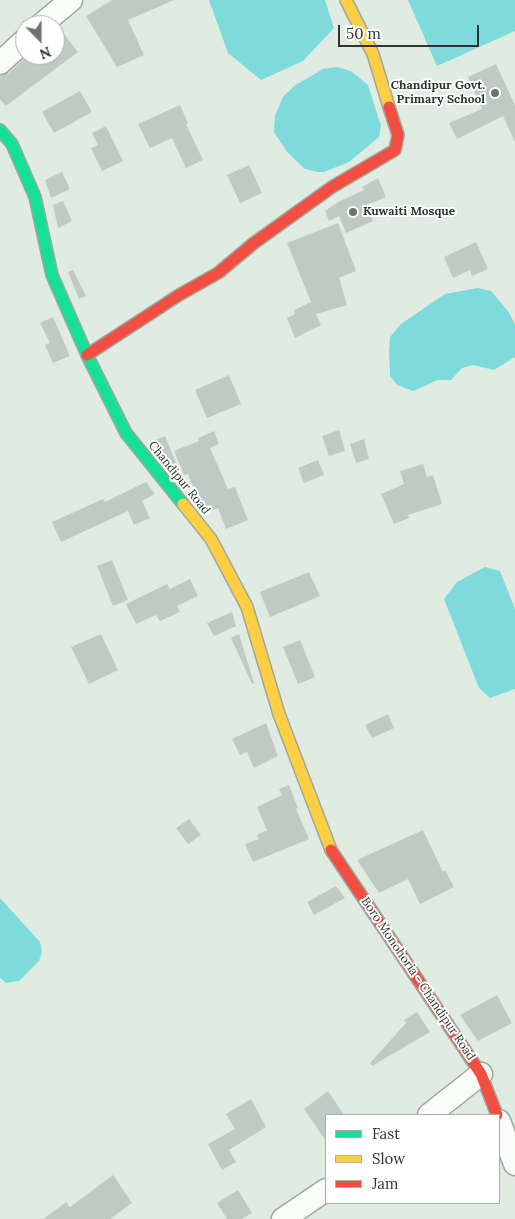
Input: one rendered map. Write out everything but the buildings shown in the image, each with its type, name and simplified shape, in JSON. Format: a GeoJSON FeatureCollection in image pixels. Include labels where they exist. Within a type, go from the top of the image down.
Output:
{"type":"FeatureCollection","features":[{"type":"Feature","properties":{"kind":"street"},"geometry":{"type":"LineString","coordinates":[[54,15],[71,0]]}},
{"type":"Feature","properties":{"kind":"street"},"geometry":{"type":"LineString","coordinates":[[87,356],[180,295],[218,273],[254,243],[324,193],[395,150],[398,135],[373,54],[346,0]]}},
{"type":"Feature","properties":{"kind":"street"},"geometry":{"type":"LineString","coordinates":[[0,63],[15,49]]}},
{"type":"Feature","properties":{"kind":"street","name":"Chandipur Road"},"geometry":{"type":"LineString","coordinates":[[0,130],[12,144],[35,197],[52,275],[87,356],[126,434],[210,539],[247,607],[279,714],[330,848]]}},
{"type":"Feature","properties":{"kind":"street","name":"Boro Monohoria - Chandipur Road"},"geometry":{"type":"LineString","coordinates":[[330,848],[481,1074],[497,1114]]}},
{"type":"Feature","properties":{"kind":"street"},"geometry":{"type":"LineString","coordinates":[[430,1114],[481,1074]]}},
{"type":"Feature","properties":{"kind":"street"},"geometry":{"type":"LineString","coordinates":[[500,1124],[515,1164]]}},
{"type":"Feature","properties":{"kind":"street"},"geometry":{"type":"LineString","coordinates":[[283,1219],[325,1191]]}},
{"type":"Feature","properties":{"kind":"water"},"geometry":{"type":"Polygon","coordinates":[[[209,0],[325,0],[334,28],[303,61],[261,80],[228,53],[209,0]]]}},
{"type":"Feature","properties":{"kind":"water"},"geometry":{"type":"Polygon","coordinates":[[[408,0],[515,0],[515,31],[437,66],[408,0]]]}},
{"type":"Feature","properties":{"kind":"water"},"geometry":{"type":"Polygon","coordinates":[[[337,67],[351,71],[368,85],[381,126],[379,137],[349,162],[324,172],[305,169],[287,152],[274,132],[275,116],[283,97],[294,86],[323,69],[337,67]]]}},
{"type":"Feature","properties":{"kind":"water"},"geometry":{"type":"Polygon","coordinates":[[[478,288],[491,291],[508,311],[515,324],[515,357],[494,370],[473,365],[462,368],[451,380],[438,380],[413,391],[397,385],[390,376],[390,337],[401,324],[445,294],[478,288]]]}},
{"type":"Feature","properties":{"kind":"water"},"geometry":{"type":"Polygon","coordinates":[[[485,567],[500,571],[515,609],[515,689],[490,698],[479,688],[444,599],[457,582],[485,567]]]}},
{"type":"Feature","properties":{"kind":"water"},"geometry":{"type":"Polygon","coordinates":[[[0,898],[40,942],[42,952],[39,961],[19,981],[6,983],[0,978],[0,898]]]}},
{"type":"Feature","properties":{"kind":"traffic: fast"},"geometry":{"type":"LineString","coordinates":[[0,130],[12,144],[35,197],[52,275],[87,355],[126,433],[183,504]]}},
{"type":"Feature","properties":{"kind":"traffic: slow"},"geometry":{"type":"LineString","coordinates":[[346,0],[373,54],[389,107]]}},
{"type":"Feature","properties":{"kind":"traffic: slow"},"geometry":{"type":"LineString","coordinates":[[183,504],[211,539],[247,607],[279,714],[331,850]]}},
{"type":"Feature","properties":{"kind":"traffic: jam"},"geometry":{"type":"LineString","coordinates":[[87,355],[179,295],[218,273],[254,243],[332,187],[395,150],[398,135],[389,107]]}},
{"type":"Feature","properties":{"kind":"traffic: jam"},"geometry":{"type":"LineString","coordinates":[[331,850],[481,1074],[497,1114]]}},
{"type":"Feature","properties":{"kind":"place","name":"Chandipur Govt. Primary School"},"geometry":{"type":"Point","coordinates":[495,93]}},
{"type":"Feature","properties":{"kind":"place","name":"Kuwaiti Mosque"},"geometry":{"type":"Point","coordinates":[353,212]}}]}
